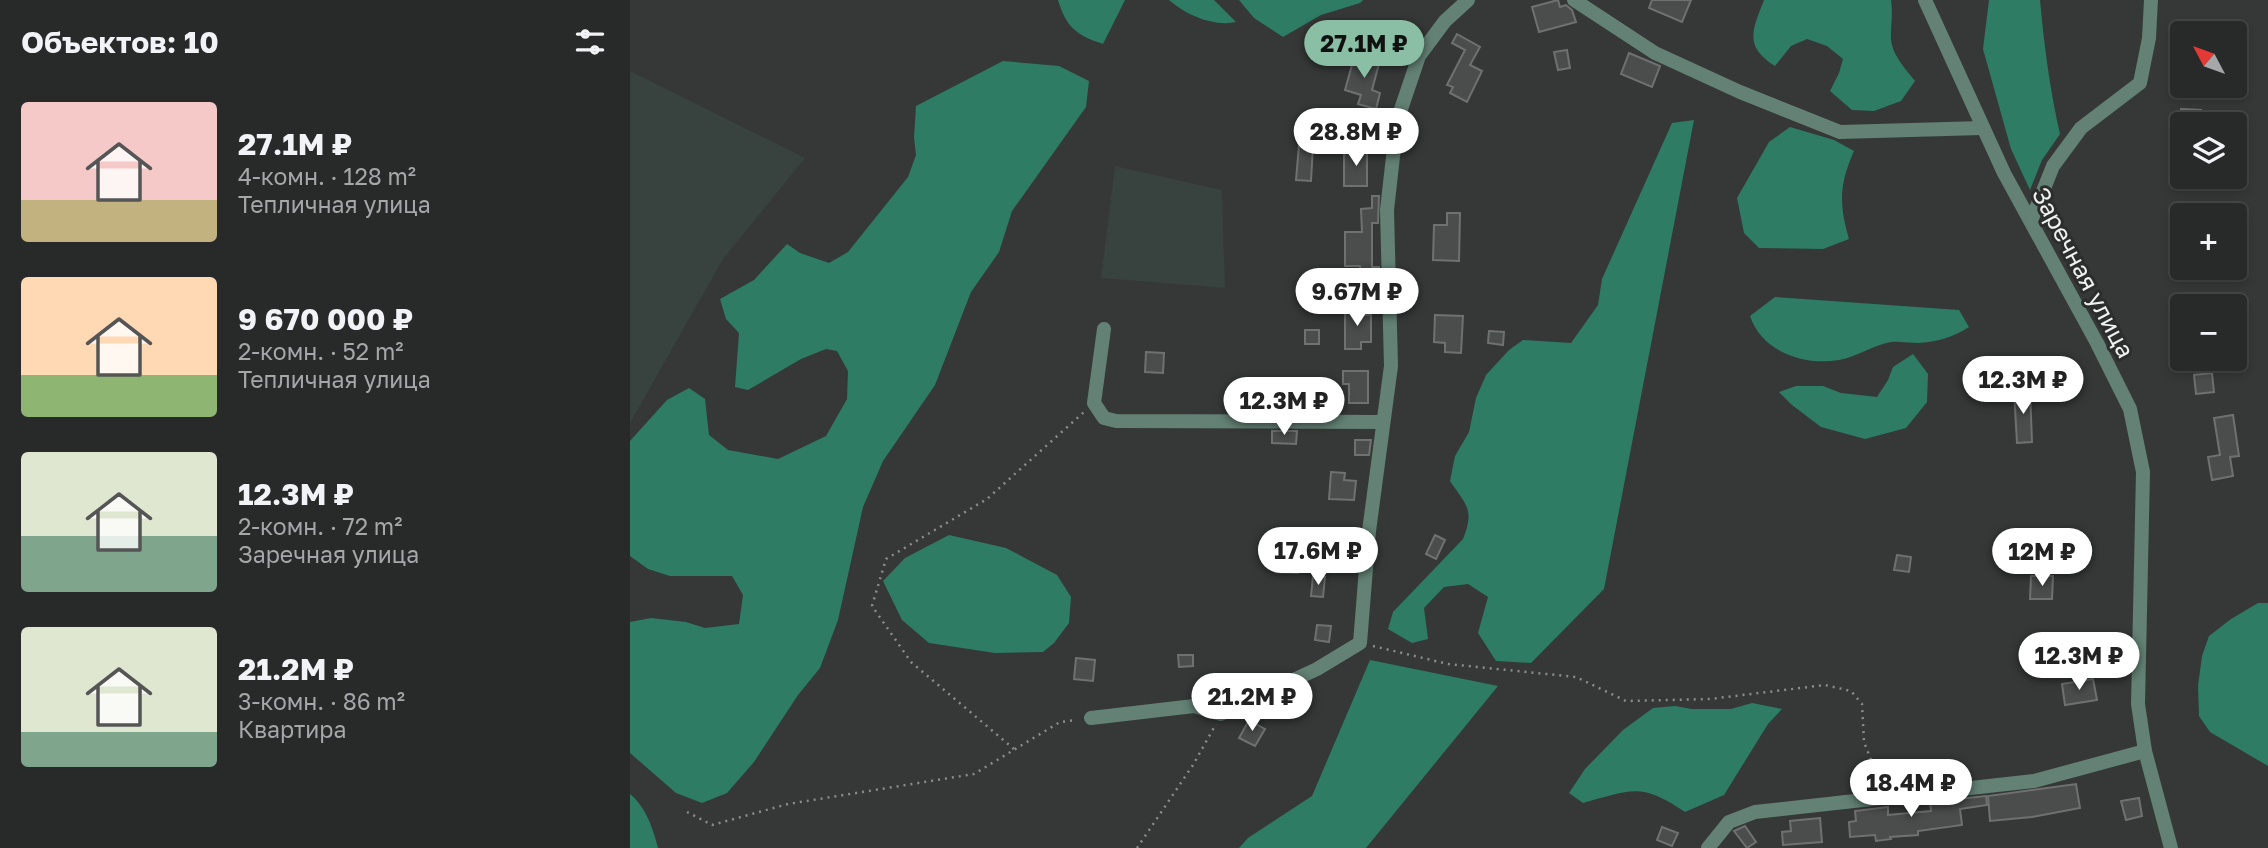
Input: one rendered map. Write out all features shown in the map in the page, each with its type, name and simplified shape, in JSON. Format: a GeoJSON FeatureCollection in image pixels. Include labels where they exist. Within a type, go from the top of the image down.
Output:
{"type":"FeatureCollection","features":[{"type":"Feature","properties":{"kind":"street"},"geometry":{"type":"LineString","coordinates":[[1091,718],[1194,706],[1221,713],[1317,669],[1360,643],[1369,531],[1391,366],[1387,209],[1397,121],[1419,56],[1445,21],[1468,0]]}},
{"type":"Feature","properties":{"kind":"street"},"geometry":{"type":"LineString","coordinates":[[1574,0],[1655,52],[1740,92],[1840,132],[1982,128]]}},
{"type":"Feature","properties":{"kind":"street","name":"Заречная улица"},"geometry":{"type":"LineString","coordinates":[[1925,0],[2004,173],[2130,409],[2143,472],[2138,704],[2145,751],[2171,848]]}},
{"type":"Feature","properties":{"kind":"street"},"geometry":{"type":"LineString","coordinates":[[2031,221],[2053,166],[2081,128],[2140,83],[2149,38],[2151,0]]}},
{"type":"Feature","properties":{"kind":"street"},"geometry":{"type":"LineString","coordinates":[[1104,329],[1094,403],[1104,418],[1116,421],[1384,422]]}},
{"type":"Feature","properties":{"kind":"street"},"geometry":{"type":"LineString","coordinates":[[1708,848],[1729,822],[1755,812],[2034,781],[2145,751]]}},
{"type":"Feature","properties":{"kind":"path"},"geometry":{"type":"LineString","coordinates":[[1014,749],[911,662],[872,606],[886,559],[987,499],[1094,403]]}},
{"type":"Feature","properties":{"kind":"path"},"geometry":{"type":"LineString","coordinates":[[1360,643],[1448,664],[1576,677],[1626,701],[1710,699],[1825,685],[1851,691],[1862,704],[1864,742],[1877,775],[1872,799]]}},
{"type":"Feature","properties":{"kind":"path"},"geometry":{"type":"LineString","coordinates":[[1137,848],[1193,765],[1221,713]]}},
{"type":"Feature","properties":{"kind":"path"},"geometry":{"type":"LineString","coordinates":[[687,812],[712,825],[788,804],[974,774],[1060,722],[1091,718]]}},
{"type":"Feature","properties":{"kind":"shaded area"},"geometry":{"type":"Polygon","coordinates":[[[630,71],[805,158],[723,259],[630,423],[630,71]]]}},
{"type":"Feature","properties":{"kind":"shaded area"},"geometry":{"type":"Polygon","coordinates":[[[1115,166],[1222,190],[1225,288],[1101,278],[1115,166]]]}},
{"type":"Feature","properties":{"kind":"green space"},"geometry":{"type":"Polygon","coordinates":[[[1058,0],[1125,0],[1103,44],[1073,29],[1058,0]]]}},
{"type":"Feature","properties":{"kind":"green space"},"geometry":{"type":"Polygon","coordinates":[[[1169,0],[1214,0],[1236,22],[1210,21],[1169,0]]]}},
{"type":"Feature","properties":{"kind":"green space"},"geometry":{"type":"Polygon","coordinates":[[[1239,0],[1363,0],[1321,15],[1283,37],[1254,18],[1239,0]]]}},
{"type":"Feature","properties":{"kind":"green space"},"geometry":{"type":"Polygon","coordinates":[[[1764,0],[1891,0],[1891,42],[1899,60],[1915,81],[1901,101],[1874,111],[1852,110],[1830,91],[1843,59],[1827,46],[1807,39],[1791,46],[1775,66],[1758,51],[1753,36],[1764,0]]]}},
{"type":"Feature","properties":{"kind":"green space"},"geometry":{"type":"Polygon","coordinates":[[[1989,0],[2040,0],[2060,134],[2042,160],[2030,190],[2011,149],[1983,49],[1989,0]]]}},
{"type":"Feature","properties":{"kind":"green space"},"geometry":{"type":"Polygon","coordinates":[[[1003,61],[1059,66],[1089,81],[1086,107],[1012,211],[999,252],[971,292],[935,385],[883,461],[863,507],[838,620],[820,668],[798,695],[754,762],[727,793],[702,803],[676,793],[630,753],[630,622],[651,618],[686,622],[705,628],[739,624],[743,595],[732,576],[670,576],[648,569],[630,556],[630,441],[667,400],[689,388],[705,399],[709,435],[728,450],[778,459],[826,436],[847,399],[848,371],[837,351],[826,349],[801,359],[748,390],[735,387],[739,333],[726,319],[720,299],[754,280],[787,244],[800,253],[829,263],[848,252],[908,177],[916,155],[916,106],[1003,61]]]}},
{"type":"Feature","properties":{"kind":"green space"},"geometry":{"type":"Polygon","coordinates":[[[1694,120],[1604,589],[1531,663],[1496,661],[1478,633],[1488,597],[1468,584],[1444,587],[1424,608],[1428,639],[1412,643],[1388,629],[1393,612],[1463,539],[1467,529],[1467,508],[1450,481],[1455,456],[1469,432],[1476,398],[1486,375],[1509,350],[1523,340],[1571,343],[1598,305],[1602,279],[1672,123],[1694,120]]]}},
{"type":"Feature","properties":{"kind":"green space"},"geometry":{"type":"Polygon","coordinates":[[[1790,127],[1834,140],[1854,151],[1845,174],[1842,195],[1843,215],[1849,239],[1823,249],[1759,248],[1744,233],[1737,198],[1769,142],[1790,127]]]}},
{"type":"Feature","properties":{"kind":"green space"},"geometry":{"type":"Polygon","coordinates":[[[1775,297],[1959,310],[1969,327],[1938,340],[1918,343],[1891,342],[1839,360],[1812,361],[1786,354],[1774,347],[1756,328],[1750,316],[1775,297]]]}},
{"type":"Feature","properties":{"kind":"green space"},"geometry":{"type":"Polygon","coordinates":[[[1913,354],[1928,374],[1927,402],[1906,428],[1865,439],[1821,427],[1779,392],[1796,386],[1823,386],[1841,393],[1877,397],[1893,367],[1913,354]]]}},
{"type":"Feature","properties":{"kind":"green space"},"geometry":{"type":"Polygon","coordinates":[[[949,535],[1006,548],[1057,575],[1071,597],[1069,623],[1054,643],[1043,652],[995,653],[929,643],[902,620],[883,581],[905,558],[949,535]]]}},
{"type":"Feature","properties":{"kind":"green space"},"geometry":{"type":"Polygon","coordinates":[[[2258,603],[2268,603],[2268,766],[2210,732],[2199,716],[2198,686],[2202,656],[2209,636],[2258,603]]]}},
{"type":"Feature","properties":{"kind":"green space"},"geometry":{"type":"Polygon","coordinates":[[[1370,660],[1498,686],[1366,848],[1239,848],[1248,838],[1312,796],[1370,660]]]}},
{"type":"Feature","properties":{"kind":"green space"},"geometry":{"type":"Polygon","coordinates":[[[1752,703],[1782,709],[1768,724],[1724,795],[1685,812],[1657,796],[1636,791],[1583,803],[1569,793],[1585,769],[1623,730],[1653,708],[1675,706],[1731,709],[1752,703]]]}},
{"type":"Feature","properties":{"kind":"green space"},"geometry":{"type":"Polygon","coordinates":[[[630,794],[645,812],[658,848],[630,848],[630,794]]]}},
{"type":"Feature","properties":{"kind":"building"},"geometry":{"type":"Polygon","coordinates":[[[1558,0],[1560,7],[1566,5],[1572,10],[1576,22],[1539,32],[1532,7],[1558,0]]]}},
{"type":"Feature","properties":{"kind":"building"},"geometry":{"type":"Polygon","coordinates":[[[1652,0],[1691,0],[1682,22],[1649,8],[1652,0]]]}},
{"type":"Feature","properties":{"kind":"building"},"geometry":{"type":"Polygon","coordinates":[[[1457,34],[1480,47],[1470,65],[1482,71],[1467,102],[1450,93],[1453,87],[1447,85],[1465,50],[1452,43],[1457,34]]]}},
{"type":"Feature","properties":{"kind":"building"},"geometry":{"type":"Polygon","coordinates":[[[1567,50],[1570,68],[1558,70],[1554,52],[1567,50]]]}},
{"type":"Feature","properties":{"kind":"building"},"geometry":{"type":"Polygon","coordinates":[[[1629,53],[1660,66],[1652,87],[1621,74],[1629,53]]]}},
{"type":"Feature","properties":{"kind":"building"},"geometry":{"type":"Polygon","coordinates":[[[1355,54],[1380,60],[1372,90],[1380,93],[1376,109],[1358,104],[1361,95],[1345,90],[1355,54]]]}},
{"type":"Feature","properties":{"kind":"building"},"geometry":{"type":"Polygon","coordinates":[[[2181,109],[2201,110],[2201,112],[2181,112],[2181,109]]]}},
{"type":"Feature","properties":{"kind":"building"},"geometry":{"type":"Polygon","coordinates":[[[1299,145],[1313,146],[1311,181],[1296,180],[1299,145]]]}},
{"type":"Feature","properties":{"kind":"building"},"geometry":{"type":"Polygon","coordinates":[[[1344,151],[1367,151],[1367,186],[1344,186],[1344,151]]]}},
{"type":"Feature","properties":{"kind":"building"},"geometry":{"type":"Polygon","coordinates":[[[1372,196],[1379,196],[1378,223],[1372,223],[1372,267],[1379,267],[1379,287],[1366,287],[1366,277],[1360,277],[1360,266],[1345,266],[1345,232],[1362,232],[1361,209],[1372,208],[1372,196]]]}},
{"type":"Feature","properties":{"kind":"building"},"geometry":{"type":"Polygon","coordinates":[[[1447,213],[1460,213],[1459,261],[1433,260],[1434,225],[1447,225],[1447,213]]]}},
{"type":"Feature","properties":{"kind":"building"},"geometry":{"type":"Polygon","coordinates":[[[1345,308],[1364,308],[1364,315],[1371,315],[1371,342],[1361,342],[1361,349],[1345,349],[1345,308]]]}},
{"type":"Feature","properties":{"kind":"building"},"geometry":{"type":"Polygon","coordinates":[[[1435,315],[1463,316],[1461,353],[1445,352],[1445,343],[1434,342],[1435,315]]]}},
{"type":"Feature","properties":{"kind":"building"},"geometry":{"type":"Polygon","coordinates":[[[1305,330],[1319,330],[1319,344],[1305,344],[1305,330]]]}},
{"type":"Feature","properties":{"kind":"building"},"geometry":{"type":"Polygon","coordinates":[[[1489,331],[1504,332],[1503,345],[1488,343],[1489,331]]]}},
{"type":"Feature","properties":{"kind":"building"},"geometry":{"type":"Polygon","coordinates":[[[1146,352],[1164,353],[1163,373],[1145,372],[1146,352]]]}},
{"type":"Feature","properties":{"kind":"building"},"geometry":{"type":"Polygon","coordinates":[[[1343,371],[1368,371],[1368,403],[1349,403],[1349,384],[1343,384],[1343,371]]]}},
{"type":"Feature","properties":{"kind":"building"},"geometry":{"type":"Polygon","coordinates":[[[2212,373],[2214,392],[2196,394],[2194,375],[2212,373]]]}},
{"type":"Feature","properties":{"kind":"building"},"geometry":{"type":"Polygon","coordinates":[[[2030,390],[2032,442],[2017,443],[2014,391],[2030,390]]]}},
{"type":"Feature","properties":{"kind":"building"},"geometry":{"type":"Polygon","coordinates":[[[2233,415],[2239,456],[2230,457],[2233,476],[2212,480],[2208,457],[2220,455],[2214,418],[2233,415]]]}},
{"type":"Feature","properties":{"kind":"building"},"geometry":{"type":"Polygon","coordinates":[[[1272,431],[1297,431],[1296,444],[1272,443],[1272,431]]]}},
{"type":"Feature","properties":{"kind":"building"},"geometry":{"type":"Polygon","coordinates":[[[1355,440],[1371,440],[1369,455],[1355,455],[1355,440]]]}},
{"type":"Feature","properties":{"kind":"building"},"geometry":{"type":"Polygon","coordinates":[[[1331,472],[1345,473],[1344,480],[1356,481],[1354,500],[1329,499],[1331,472]]]}},
{"type":"Feature","properties":{"kind":"building"},"geometry":{"type":"Polygon","coordinates":[[[1435,535],[1445,540],[1436,559],[1426,554],[1435,535]]]}},
{"type":"Feature","properties":{"kind":"building"},"geometry":{"type":"Polygon","coordinates":[[[1276,554],[1298,555],[1298,573],[1275,572],[1276,554]]]}},
{"type":"Feature","properties":{"kind":"building"},"geometry":{"type":"Polygon","coordinates":[[[1897,555],[1911,557],[1909,572],[1894,570],[1897,555]]]}},
{"type":"Feature","properties":{"kind":"building"},"geometry":{"type":"Polygon","coordinates":[[[1313,576],[1325,577],[1323,597],[1311,596],[1313,576]]]}},
{"type":"Feature","properties":{"kind":"building"},"geometry":{"type":"Polygon","coordinates":[[[2031,576],[2053,576],[2052,599],[2030,599],[2031,576]]]}},
{"type":"Feature","properties":{"kind":"building"},"geometry":{"type":"Polygon","coordinates":[[[1317,625],[1331,626],[1329,642],[1315,640],[1317,625]]]}},
{"type":"Feature","properties":{"kind":"building"},"geometry":{"type":"Polygon","coordinates":[[[1178,655],[1193,655],[1193,666],[1179,667],[1178,655]]]}},
{"type":"Feature","properties":{"kind":"building"},"geometry":{"type":"Polygon","coordinates":[[[1076,658],[1095,660],[1093,681],[1074,679],[1076,658]]]}},
{"type":"Feature","properties":{"kind":"building"},"geometry":{"type":"Polygon","coordinates":[[[2093,679],[2097,700],[2065,705],[2062,684],[2093,679]]]}},
{"type":"Feature","properties":{"kind":"building"},"geometry":{"type":"Polygon","coordinates":[[[1249,720],[1265,729],[1255,746],[1239,738],[1249,720]]]}},
{"type":"Feature","properties":{"kind":"building"},"geometry":{"type":"Polygon","coordinates":[[[2076,784],[2080,808],[1990,821],[1988,796],[2076,784]]]}},
{"type":"Feature","properties":{"kind":"building"},"geometry":{"type":"Polygon","coordinates":[[[1986,796],[1987,805],[1960,809],[1962,825],[1918,831],[1918,835],[1876,841],[1875,835],[1850,837],[1849,822],[1856,821],[1855,811],[1888,807],[1888,815],[1931,811],[1930,802],[1986,796]]]}},
{"type":"Feature","properties":{"kind":"building"},"geometry":{"type":"Polygon","coordinates":[[[2139,798],[2142,816],[2126,820],[2121,801],[2139,798]]]}},
{"type":"Feature","properties":{"kind":"building"},"geometry":{"type":"Polygon","coordinates":[[[1820,818],[1822,842],[1783,845],[1782,832],[1791,831],[1790,821],[1820,818]]]}},
{"type":"Feature","properties":{"kind":"building"},"geometry":{"type":"Polygon","coordinates":[[[1745,826],[1756,842],[1747,848],[1734,831],[1745,826]]]}},
{"type":"Feature","properties":{"kind":"building"},"geometry":{"type":"Polygon","coordinates":[[[1662,827],[1678,833],[1672,846],[1657,840],[1662,827]]]}}]}
